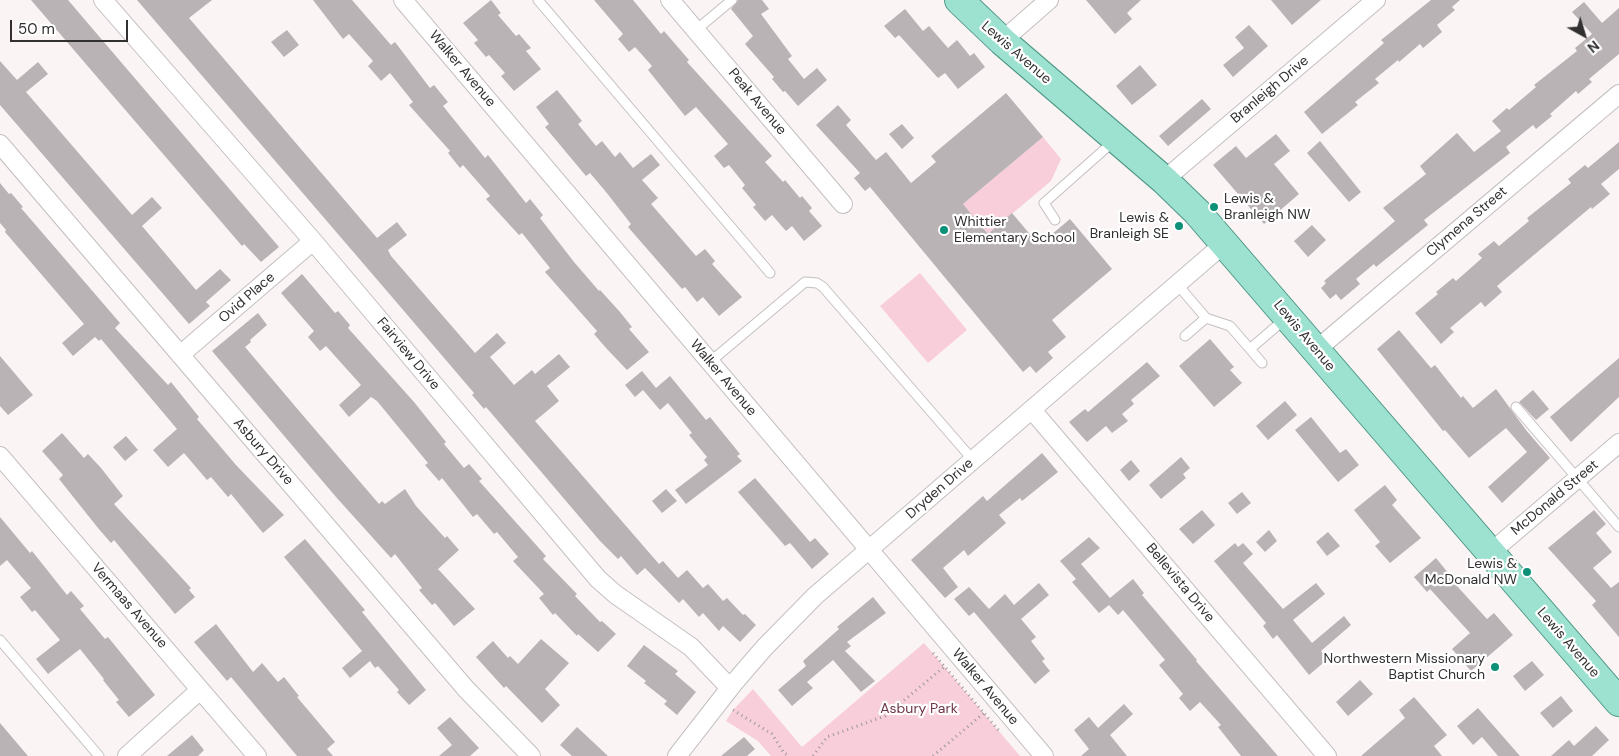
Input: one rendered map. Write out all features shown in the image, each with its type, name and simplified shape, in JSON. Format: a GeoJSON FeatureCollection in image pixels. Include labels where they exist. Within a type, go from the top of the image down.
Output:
{"type":"FeatureCollection","features":[{"type":"Feature","properties":{"kind":"main road","name":"Lewis Avenue"},"geometry":{"type":"LineString","coordinates":[[959,0],[1002,41],[1164,180],[1225,243],[1619,702]]}},
{"type":"Feature","properties":{"kind":"street","name":"Fairview Drive"},"geometry":{"type":"LineString","coordinates":[[103,0],[313,241],[598,579],[616,594],[692,647],[730,688]]}},
{"type":"Feature","properties":{"kind":"street","name":"Walker Avenue"},"geometry":{"type":"LineString","coordinates":[[403,0],[1044,756]]}},
{"type":"Feature","properties":{"kind":"street","name":"Peak Avenue"},"geometry":{"type":"LineString","coordinates":[[670,0],[843,204]]}},
{"type":"Feature","properties":{"kind":"street"},"geometry":{"type":"LineString","coordinates":[[1002,41],[1049,0]]}},
{"type":"Feature","properties":{"kind":"street","name":"Branleigh Drive"},"geometry":{"type":"LineString","coordinates":[[1164,180],[1376,0]]}},
{"type":"Feature","properties":{"kind":"street","name":"Clymena Street"},"geometry":{"type":"LineString","coordinates":[[1316,350],[1619,94]]}},
{"type":"Feature","properties":{"kind":"street","name":"Asbury Drive"},"geometry":{"type":"LineString","coordinates":[[0,144],[466,688],[531,756]]}},
{"type":"Feature","properties":{"kind":"street","name":"Ovid Place"},"geometry":{"type":"LineString","coordinates":[[180,355],[313,241]]}},
{"type":"Feature","properties":{"kind":"street","name":"Dryden Drive"},"geometry":{"type":"LineString","coordinates":[[677,756],[730,688],[788,623],[869,550],[1225,243]]}},
{"type":"Feature","properties":{"kind":"street","name":"Bellevista Drive"},"geometry":{"type":"LineString","coordinates":[[1032,410],[1327,756]]}},
{"type":"Feature","properties":{"kind":"street","name":"McDonald Street"},"geometry":{"type":"LineString","coordinates":[[1490,553],[1619,443]]}},
{"type":"Feature","properties":{"kind":"street","name":"Vermaas Avenue"},"geometry":{"type":"LineString","coordinates":[[0,456],[257,756]]}},
{"type":"Feature","properties":{"kind":"street"},"geometry":{"type":"LineString","coordinates":[[127,756],[200,690]]}},
{"type":"Feature","properties":{"kind":"lane"},"geometry":{"type":"LineString","coordinates":[[538,0],[770,273]]}},
{"type":"Feature","properties":{"kind":"lane"},"geometry":{"type":"LineString","coordinates":[[696,30],[732,0]]}},
{"type":"Feature","properties":{"kind":"lane"},"geometry":{"type":"LineString","coordinates":[[1056,220],[1044,203],[1116,139]]}},
{"type":"Feature","properties":{"kind":"lane"},"geometry":{"type":"LineString","coordinates":[[710,362],[805,282],[817,283],[823,287],[973,460]]}},
{"type":"Feature","properties":{"kind":"lane"},"geometry":{"type":"LineString","coordinates":[[1177,284],[1206,318],[1230,326],[1262,362]]}},
{"type":"Feature","properties":{"kind":"lane"},"geometry":{"type":"LineString","coordinates":[[1250,349],[1288,316]]}},
{"type":"Feature","properties":{"kind":"lane"},"geometry":{"type":"LineString","coordinates":[[1185,336],[1206,318]]}},
{"type":"Feature","properties":{"kind":"lane"},"geometry":{"type":"LineString","coordinates":[[1516,406],[1619,526]]}},
{"type":"Feature","properties":{"kind":"lane"},"geometry":{"type":"LineString","coordinates":[[0,640],[99,756]]}},
{"type":"Feature","properties":{"kind":"path"},"geometry":{"type":"LineString","coordinates":[[929,649],[1002,735]]}},
{"type":"Feature","properties":{"kind":"path"},"geometry":{"type":"LineString","coordinates":[[813,756],[827,737],[885,716],[944,666]]}},
{"type":"Feature","properties":{"kind":"path"},"geometry":{"type":"LineString","coordinates":[[733,710],[772,734],[784,753],[789,756]]}},
{"type":"Feature","properties":{"kind":"path"},"geometry":{"type":"LineString","coordinates":[[933,756],[984,713]]}},
{"type":"Feature","properties":{"kind":"green space"},"geometry":{"type":"Polygon","coordinates":[[[1043,137],[1061,159],[1051,181],[988,234],[963,204],[1043,137]]]}},
{"type":"Feature","properties":{"kind":"green space"},"geometry":{"type":"Polygon","coordinates":[[[920,273],[967,330],[928,363],[880,306],[920,273]]]}},
{"type":"Feature","properties":{"kind":"green space","name":"Asbury Park"},"geometry":{"type":"Polygon","coordinates":[[[924,643],[1020,756],[771,756],[758,741],[726,721],[733,710],[753,689],[802,747],[924,643]]]}},
{"type":"Feature","properties":{"kind":"building"},"geometry":{"type":"Polygon","coordinates":[[[31,0],[68,0],[279,247],[261,262],[244,244],[242,246],[31,0]]]}},
{"type":"Feature","properties":{"kind":"building"},"geometry":{"type":"Polygon","coordinates":[[[137,0],[212,0],[189,18],[377,238],[397,222],[407,235],[388,250],[391,256],[475,353],[497,333],[506,343],[490,357],[514,385],[532,370],[535,374],[559,354],[570,367],[547,386],[559,401],[535,421],[659,564],[663,561],[678,578],[687,570],[703,588],[708,584],[723,601],[727,598],[743,615],[745,614],[756,625],[740,642],[723,626],[719,631],[703,613],[699,617],[683,599],[679,603],[645,568],[637,575],[621,556],[618,559],[600,541],[486,407],[484,409],[472,395],[474,393],[137,0]]]}},
{"type":"Feature","properties":{"kind":"building"},"geometry":{"type":"Polygon","coordinates":[[[313,0],[352,0],[391,45],[395,42],[430,88],[434,85],[448,102],[443,106],[485,158],[488,155],[526,203],[530,199],[543,215],[540,218],[574,262],[620,312],[632,327],[629,329],[649,352],[627,370],[606,348],[594,334],[597,331],[545,272],[550,268],[522,233],[519,235],[486,199],[490,196],[463,165],[460,168],[448,153],[450,151],[409,105],[413,102],[390,73],[381,81],[368,66],[373,61],[349,34],[343,39],[313,0]]]}},
{"type":"Feature","properties":{"kind":"building"},"geometry":{"type":"Polygon","coordinates":[[[491,0],[501,13],[498,15],[516,36],[519,34],[531,48],[526,51],[541,69],[514,91],[501,76],[505,73],[489,55],[486,57],[474,43],[478,40],[463,23],[491,0]]]}},
{"type":"Feature","properties":{"kind":"building"},"geometry":{"type":"Polygon","coordinates":[[[594,0],[633,0],[661,34],[664,31],[689,60],[687,62],[772,156],[765,162],[783,182],[785,180],[800,198],[802,196],[812,208],[809,211],[822,226],[804,241],[792,226],[786,231],[772,215],[765,221],[753,207],[756,205],[742,188],[745,185],[729,165],[724,168],[714,156],[728,144],[696,107],[685,116],[648,70],[652,66],[635,47],[629,52],[618,39],[623,34],[594,0]]]}},
{"type":"Feature","properties":{"kind":"building"},"geometry":{"type":"Polygon","coordinates":[[[738,0],[762,0],[769,9],[761,14],[792,56],[788,59],[804,79],[817,68],[827,80],[798,106],[785,91],[783,92],[772,79],[774,77],[745,44],[753,36],[731,9],[738,0]]]}},
{"type":"Feature","properties":{"kind":"building"},"geometry":{"type":"Polygon","coordinates":[[[1086,0],[1141,0],[1127,13],[1132,19],[1115,34],[1086,0]]]}},
{"type":"Feature","properties":{"kind":"building"},"geometry":{"type":"Polygon","coordinates":[[[1271,0],[1321,0],[1292,25],[1271,0]]]}},
{"type":"Feature","properties":{"kind":"building"},"geometry":{"type":"Polygon","coordinates":[[[1431,0],[1460,0],[1452,7],[1455,10],[1437,25],[1442,32],[1423,48],[1420,44],[1375,79],[1379,83],[1355,102],[1358,105],[1322,134],[1304,112],[1384,43],[1381,40],[1431,0]]]}},
{"type":"Feature","properties":{"kind":"building"},"geometry":{"type":"Polygon","coordinates":[[[1584,2],[1602,23],[1619,8],[1619,54],[1589,79],[1592,82],[1578,94],[1576,91],[1550,114],[1552,116],[1536,129],[1533,125],[1506,147],[1510,153],[1424,220],[1428,225],[1376,267],[1374,264],[1356,279],[1360,284],[1341,300],[1336,294],[1330,299],[1321,288],[1326,283],[1324,281],[1395,221],[1383,208],[1426,174],[1420,166],[1457,133],[1474,152],[1501,131],[1492,121],[1507,108],[1509,110],[1536,87],[1534,85],[1577,51],[1575,48],[1592,34],[1572,12],[1584,2]]]}},
{"type":"Feature","properties":{"kind":"building"},"geometry":{"type":"Polygon","coordinates":[[[905,9],[923,31],[929,26],[948,48],[957,40],[970,56],[974,53],[985,67],[958,89],[945,73],[938,78],[899,35],[895,38],[884,26],[905,9]]]}},
{"type":"Feature","properties":{"kind":"building"},"geometry":{"type":"Polygon","coordinates":[[[1249,25],[1268,46],[1233,77],[1223,65],[1244,48],[1235,37],[1249,25]]]}},
{"type":"Feature","properties":{"kind":"building"},"geometry":{"type":"Polygon","coordinates":[[[287,30],[299,45],[284,57],[271,42],[287,30]]]}},
{"type":"Feature","properties":{"kind":"building"},"geometry":{"type":"Polygon","coordinates":[[[0,61],[17,80],[38,62],[48,74],[26,92],[132,215],[152,197],[162,208],[142,226],[196,290],[220,269],[231,280],[206,302],[210,306],[189,324],[0,105],[0,61]]]}},
{"type":"Feature","properties":{"kind":"building"},"geometry":{"type":"Polygon","coordinates":[[[1140,65],[1157,85],[1132,105],[1116,86],[1140,65]]]}},
{"type":"Feature","properties":{"kind":"building"},"geometry":{"type":"Polygon","coordinates":[[[557,90],[582,121],[578,124],[596,146],[602,141],[615,157],[620,152],[633,168],[651,154],[660,165],[642,180],[658,198],[651,204],[696,256],[705,249],[715,261],[712,264],[742,297],[719,316],[703,297],[697,302],[685,287],[682,289],[628,227],[631,224],[590,173],[586,176],[545,127],[549,124],[536,107],[557,90]]]}},
{"type":"Feature","properties":{"kind":"building","name":"Whittier Elementary School"},"geometry":{"type":"Polygon","coordinates":[[[1006,93],[1043,137],[963,204],[988,234],[1012,213],[1039,245],[1070,219],[1112,269],[1052,320],[1066,337],[1048,352],[1053,358],[1036,373],[1030,366],[1023,372],[870,187],[865,191],[854,178],[860,173],[816,125],[838,105],[851,120],[846,125],[876,160],[886,152],[911,183],[936,162],[931,156],[1006,93]]]}},
{"type":"Feature","properties":{"kind":"building"},"geometry":{"type":"Polygon","coordinates":[[[1202,99],[1211,109],[1168,146],[1159,136],[1202,99]]]}},
{"type":"Feature","properties":{"kind":"building"},"geometry":{"type":"Polygon","coordinates":[[[902,124],[914,138],[902,149],[889,134],[902,124]]]}},
{"type":"Feature","properties":{"kind":"building"},"geometry":{"type":"Polygon","coordinates":[[[1276,134],[1290,151],[1274,164],[1299,194],[1264,224],[1213,165],[1236,146],[1246,158],[1276,134]]]}},
{"type":"Feature","properties":{"kind":"building"},"geometry":{"type":"Polygon","coordinates":[[[1320,141],[1361,192],[1349,202],[1307,153],[1320,141]]]}},
{"type":"Feature","properties":{"kind":"building"},"geometry":{"type":"Polygon","coordinates":[[[1619,142],[1619,169],[1601,184],[1610,194],[1592,209],[1591,207],[1497,286],[1502,292],[1485,307],[1481,302],[1450,328],[1454,332],[1441,344],[1415,313],[1438,294],[1436,292],[1453,278],[1456,281],[1482,258],[1478,254],[1494,241],[1499,246],[1529,221],[1527,218],[1571,183],[1568,179],[1585,165],[1588,168],[1619,142]]]}},
{"type":"Feature","properties":{"kind":"building"},"geometry":{"type":"Polygon","coordinates":[[[0,183],[23,207],[21,208],[120,323],[115,328],[168,385],[171,382],[199,417],[197,419],[236,465],[284,515],[263,533],[231,494],[228,497],[211,477],[207,480],[184,453],[168,467],[153,450],[177,429],[101,339],[99,341],[95,337],[73,356],[62,343],[84,324],[5,232],[6,230],[0,223],[0,183]]]}},
{"type":"Feature","properties":{"kind":"building"},"geometry":{"type":"Polygon","coordinates":[[[1312,225],[1326,240],[1308,257],[1294,241],[1312,225]]]}},
{"type":"Feature","properties":{"kind":"building"},"geometry":{"type":"Polygon","coordinates":[[[302,274],[335,313],[338,311],[350,325],[348,328],[414,402],[464,468],[469,464],[482,479],[479,481],[546,556],[543,559],[577,594],[575,596],[600,622],[602,621],[616,634],[598,652],[578,634],[577,636],[555,613],[553,615],[539,598],[544,594],[513,561],[518,557],[497,532],[494,534],[477,514],[473,517],[442,478],[439,481],[425,465],[428,463],[377,401],[371,397],[349,417],[339,405],[361,385],[326,346],[320,351],[308,337],[314,331],[281,293],[302,274]]]}},
{"type":"Feature","properties":{"kind":"building"},"geometry":{"type":"Polygon","coordinates":[[[258,313],[267,325],[245,347],[300,412],[379,504],[382,501],[385,504],[405,489],[416,506],[445,538],[447,536],[459,550],[438,569],[475,609],[454,626],[435,603],[432,605],[419,590],[422,588],[395,554],[391,558],[336,497],[212,351],[258,313]]]}},
{"type":"Feature","properties":{"kind":"building"},"geometry":{"type":"Polygon","coordinates":[[[1399,330],[1431,368],[1435,365],[1461,398],[1463,396],[1473,408],[1496,389],[1526,430],[1550,458],[1502,503],[1488,487],[1527,452],[1506,428],[1469,458],[1445,430],[1443,431],[1377,349],[1399,330]]]}},
{"type":"Feature","properties":{"kind":"building"},"geometry":{"type":"Polygon","coordinates":[[[1210,339],[1234,367],[1230,370],[1242,383],[1214,407],[1179,366],[1210,339]]]}},
{"type":"Feature","properties":{"kind":"building"},"geometry":{"type":"Polygon","coordinates":[[[0,356],[33,395],[8,415],[0,406],[0,356]]]}},
{"type":"Feature","properties":{"kind":"building"},"geometry":{"type":"Polygon","coordinates":[[[1619,358],[1619,397],[1571,442],[1550,417],[1619,358]]]}},
{"type":"Feature","properties":{"kind":"building"},"geometry":{"type":"Polygon","coordinates":[[[1147,362],[1160,376],[1131,400],[1134,404],[1122,414],[1128,421],[1112,433],[1106,426],[1087,442],[1069,422],[1085,409],[1088,412],[1147,362]]]}},
{"type":"Feature","properties":{"kind":"building"},"geometry":{"type":"Polygon","coordinates":[[[642,371],[656,388],[670,376],[706,420],[710,417],[740,454],[737,456],[742,461],[686,504],[675,490],[708,465],[704,460],[707,457],[689,435],[692,433],[668,403],[660,410],[643,390],[635,397],[625,385],[642,371]]]}},
{"type":"Feature","properties":{"kind":"building"},"geometry":{"type":"Polygon","coordinates":[[[1533,390],[1549,409],[1536,420],[1519,402],[1533,390]]]}},
{"type":"Feature","properties":{"kind":"building"},"geometry":{"type":"Polygon","coordinates":[[[1285,401],[1297,415],[1268,440],[1256,426],[1285,401]]]}},
{"type":"Feature","properties":{"kind":"building"},"geometry":{"type":"Polygon","coordinates":[[[1311,417],[1340,453],[1346,449],[1359,465],[1338,482],[1295,430],[1311,417]]]}},
{"type":"Feature","properties":{"kind":"building"},"geometry":{"type":"Polygon","coordinates":[[[62,433],[84,458],[88,454],[101,468],[123,496],[114,504],[191,588],[189,590],[195,597],[175,614],[114,540],[111,543],[98,528],[59,479],[63,475],[42,451],[62,433]]]}},
{"type":"Feature","properties":{"kind":"building"},"geometry":{"type":"Polygon","coordinates":[[[126,436],[138,450],[125,461],[113,447],[126,436]]]}},
{"type":"Feature","properties":{"kind":"building"},"geometry":{"type":"Polygon","coordinates":[[[1042,453],[1058,472],[1022,501],[1020,498],[999,515],[1006,523],[968,556],[964,550],[943,568],[958,587],[945,598],[911,560],[983,496],[987,501],[1042,453]]]}},
{"type":"Feature","properties":{"kind":"building"},"geometry":{"type":"Polygon","coordinates":[[[1181,457],[1190,468],[1183,474],[1186,478],[1161,499],[1149,485],[1181,457]]]}},
{"type":"Feature","properties":{"kind":"building"},"geometry":{"type":"Polygon","coordinates":[[[1131,460],[1140,471],[1129,481],[1120,470],[1131,460]]]}},
{"type":"Feature","properties":{"kind":"building"},"geometry":{"type":"Polygon","coordinates":[[[755,478],[810,542],[815,538],[829,554],[812,569],[790,543],[785,546],[738,492],[755,478]]]}},
{"type":"Feature","properties":{"kind":"building"},"geometry":{"type":"Polygon","coordinates":[[[1385,485],[1397,500],[1392,505],[1421,538],[1390,563],[1375,546],[1380,542],[1354,510],[1385,485]]]}},
{"type":"Feature","properties":{"kind":"building"},"geometry":{"type":"Polygon","coordinates":[[[666,489],[677,501],[662,513],[652,501],[666,489]]]}},
{"type":"Feature","properties":{"kind":"building"},"geometry":{"type":"Polygon","coordinates":[[[1242,492],[1251,503],[1237,514],[1228,503],[1242,492]]]}},
{"type":"Feature","properties":{"kind":"building"},"geometry":{"type":"Polygon","coordinates":[[[1202,510],[1215,525],[1193,544],[1179,529],[1202,510]]]}},
{"type":"Feature","properties":{"kind":"building"},"geometry":{"type":"Polygon","coordinates":[[[1594,510],[1606,524],[1596,533],[1612,552],[1593,568],[1611,588],[1619,582],[1619,637],[1592,605],[1596,601],[1548,548],[1594,510]]]}},
{"type":"Feature","properties":{"kind":"building"},"geometry":{"type":"Polygon","coordinates":[[[0,517],[30,553],[32,551],[67,595],[71,591],[84,606],[80,609],[105,639],[108,637],[155,695],[129,717],[116,702],[119,700],[104,679],[80,649],[48,674],[36,659],[60,640],[35,610],[32,612],[20,597],[31,588],[7,560],[0,566],[0,517]]]}},
{"type":"Feature","properties":{"kind":"building"},"geometry":{"type":"Polygon","coordinates":[[[1269,530],[1277,541],[1265,552],[1256,542],[1269,530]]]}},
{"type":"Feature","properties":{"kind":"building"},"geometry":{"type":"Polygon","coordinates":[[[1328,532],[1340,546],[1327,556],[1316,542],[1328,532]]]}},
{"type":"Feature","properties":{"kind":"building"},"geometry":{"type":"Polygon","coordinates":[[[1089,537],[1100,548],[1081,564],[1110,598],[1133,579],[1144,593],[1142,595],[1196,661],[1278,756],[1241,756],[1218,727],[1221,725],[1200,702],[1190,711],[1179,698],[1183,694],[1159,665],[1165,660],[1123,610],[1118,615],[1109,605],[1099,613],[1072,582],[1076,579],[1060,561],[1089,537]]]}},
{"type":"Feature","properties":{"kind":"building"},"geometry":{"type":"Polygon","coordinates":[[[305,539],[365,610],[362,612],[426,690],[409,705],[397,692],[399,690],[378,666],[375,668],[370,661],[350,678],[342,668],[362,651],[284,557],[305,539]]]}},
{"type":"Feature","properties":{"kind":"building"},"geometry":{"type":"Polygon","coordinates":[[[1235,543],[1238,547],[1243,543],[1253,554],[1243,563],[1283,609],[1316,583],[1325,594],[1293,620],[1312,643],[1344,616],[1351,625],[1321,651],[1328,659],[1309,675],[1277,635],[1273,639],[1263,626],[1266,623],[1214,561],[1235,543]]]}},
{"type":"Feature","properties":{"kind":"building"},"geometry":{"type":"Polygon","coordinates":[[[1436,558],[1449,574],[1447,575],[1487,619],[1494,613],[1513,635],[1471,671],[1452,649],[1470,633],[1430,589],[1427,592],[1414,577],[1436,558]]]}},
{"type":"Feature","properties":{"kind":"building"},"geometry":{"type":"Polygon","coordinates":[[[1039,583],[1049,595],[1021,619],[1036,637],[1031,641],[1045,659],[1042,661],[1050,671],[1035,684],[974,612],[969,616],[954,599],[969,587],[989,609],[1005,594],[1014,605],[1039,583]]]}},
{"type":"Feature","properties":{"kind":"building"},"geometry":{"type":"Polygon","coordinates":[[[873,597],[886,613],[847,642],[851,646],[845,651],[875,681],[861,692],[833,660],[807,682],[813,688],[792,706],[778,690],[806,666],[803,661],[839,629],[837,627],[873,597]]]}},
{"type":"Feature","properties":{"kind":"building"},"geometry":{"type":"Polygon","coordinates":[[[216,624],[253,672],[262,663],[278,682],[284,677],[299,696],[297,697],[335,742],[327,749],[333,756],[297,756],[231,677],[227,681],[194,642],[216,624]]]}},
{"type":"Feature","properties":{"kind":"building"},"geometry":{"type":"Polygon","coordinates":[[[541,639],[569,663],[545,689],[560,705],[542,723],[506,686],[504,688],[476,657],[493,641],[508,658],[510,656],[518,664],[541,639]]]}},
{"type":"Feature","properties":{"kind":"building"},"geometry":{"type":"Polygon","coordinates":[[[644,645],[678,671],[675,674],[696,692],[677,715],[664,704],[667,701],[644,683],[646,681],[627,666],[644,645]]]}},
{"type":"Feature","properties":{"kind":"building"},"geometry":{"type":"Polygon","coordinates":[[[1532,661],[1544,675],[1525,691],[1513,676],[1532,661]]]}},
{"type":"Feature","properties":{"kind":"building"},"geometry":{"type":"Polygon","coordinates":[[[1360,680],[1373,694],[1348,716],[1336,702],[1360,680]]]}},
{"type":"Feature","properties":{"kind":"building"},"geometry":{"type":"Polygon","coordinates":[[[1561,696],[1573,711],[1553,728],[1540,713],[1561,696]]]}},
{"type":"Feature","properties":{"kind":"building"},"geometry":{"type":"Polygon","coordinates":[[[1414,697],[1447,735],[1434,746],[1442,756],[1361,756],[1405,718],[1399,710],[1414,697]]]}},
{"type":"Feature","properties":{"kind":"building"},"geometry":{"type":"Polygon","coordinates":[[[1124,704],[1133,714],[1110,735],[1127,756],[1081,756],[1089,749],[1074,730],[1089,717],[1098,728],[1124,704]]]}},
{"type":"Feature","properties":{"kind":"building"},"geometry":{"type":"Polygon","coordinates":[[[1478,708],[1520,756],[1498,756],[1482,737],[1473,745],[1457,726],[1478,708]]]}},
{"type":"Feature","properties":{"kind":"building"},"geometry":{"type":"Polygon","coordinates":[[[450,717],[479,748],[470,756],[439,756],[452,745],[437,728],[450,717]]]}},
{"type":"Feature","properties":{"kind":"building"},"geometry":{"type":"Polygon","coordinates":[[[0,723],[28,756],[0,756],[0,723]]]}},
{"type":"Feature","properties":{"kind":"building"},"geometry":{"type":"Polygon","coordinates":[[[1596,726],[1609,740],[1592,756],[1551,756],[1569,740],[1574,746],[1596,726]]]}},
{"type":"Feature","properties":{"kind":"building"},"geometry":{"type":"Polygon","coordinates":[[[577,727],[608,756],[572,756],[560,745],[577,727]]]}},
{"type":"Feature","properties":{"kind":"building"},"geometry":{"type":"Polygon","coordinates":[[[192,735],[204,750],[198,756],[167,756],[192,735]]]}},
{"type":"Feature","properties":{"kind":"building"},"geometry":{"type":"Polygon","coordinates":[[[744,737],[755,749],[747,756],[721,756],[744,737]]]}},
{"type":"Feature","properties":{"kind":"place","name":"Lewis & Branleigh NW"},"geometry":{"type":"Point","coordinates":[1214,207]}},
{"type":"Feature","properties":{"kind":"place","name":"Lewis & Branleigh SE"},"geometry":{"type":"Point","coordinates":[1179,226]}},
{"type":"Feature","properties":{"kind":"place","name":"Whittier Elementary School"},"geometry":{"type":"Point","coordinates":[944,230]}},
{"type":"Feature","properties":{"kind":"place","name":"Lewis & McDonald NW"},"geometry":{"type":"Point","coordinates":[1527,572]}},
{"type":"Feature","properties":{"kind":"place","name":"Northwestern Missionary Baptist Church"},"geometry":{"type":"Point","coordinates":[1495,667]}}]}
